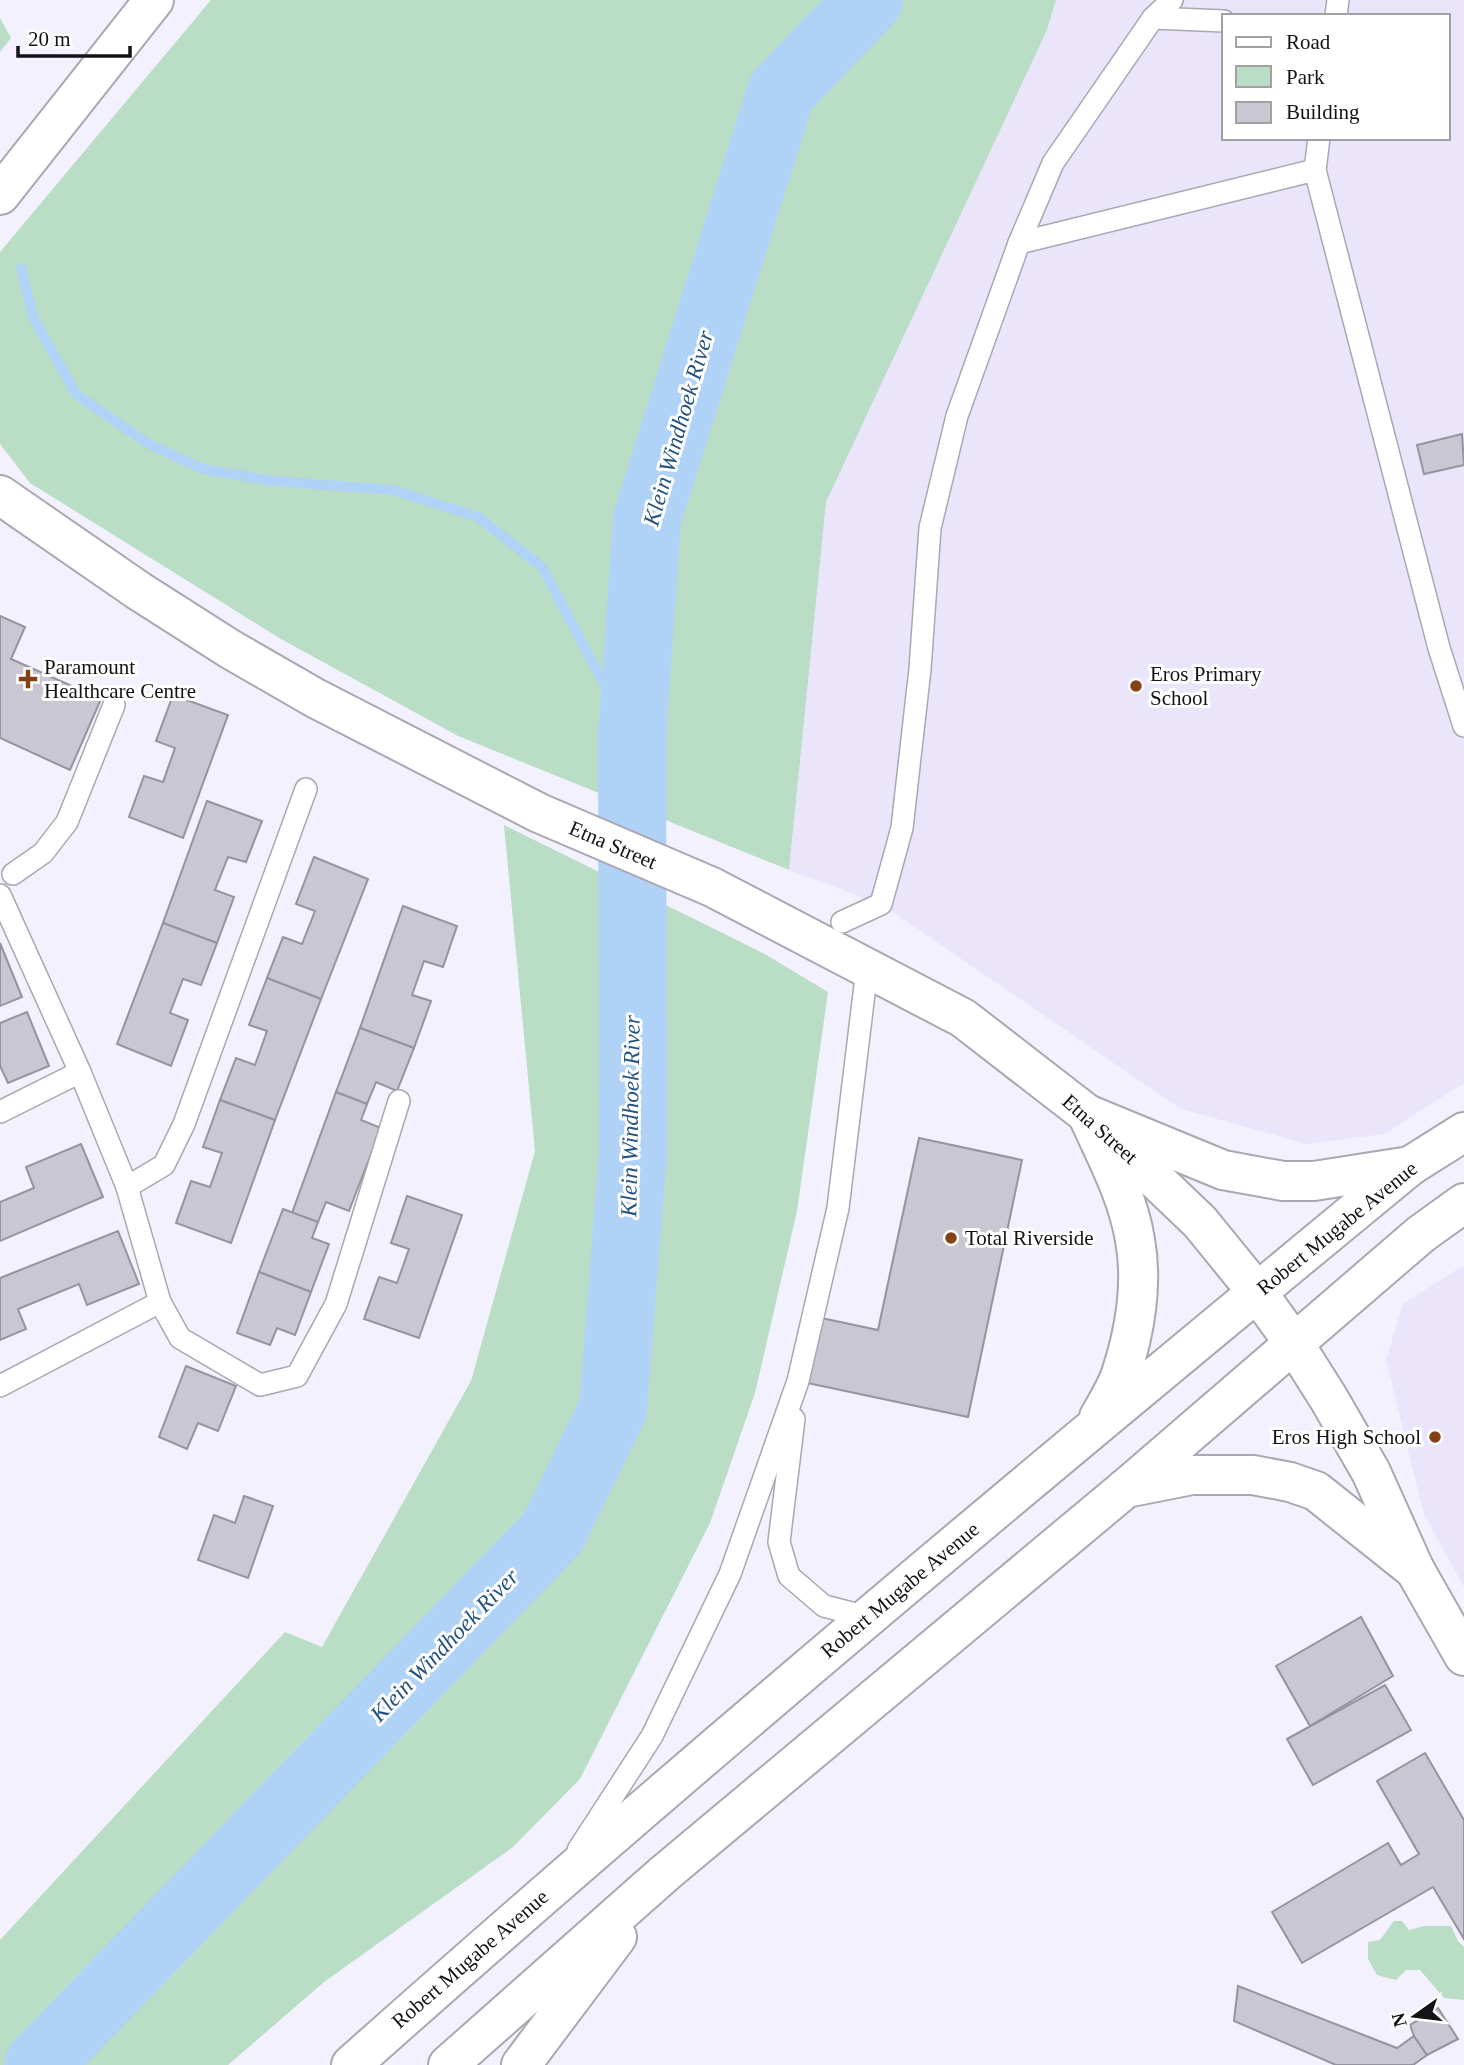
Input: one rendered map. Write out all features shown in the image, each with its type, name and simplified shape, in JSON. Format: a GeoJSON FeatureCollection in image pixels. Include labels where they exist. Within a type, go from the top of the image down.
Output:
{"type":"FeatureCollection","features":[{"type":"Feature","properties":{"kind":"main road"},"geometry":{"type":"LineString","coordinates":[[0,195],[154,0]]}},
{"type":"Feature","properties":{"kind":"main road","name":"Etna Street"},"geometry":{"type":"LineString","coordinates":[[0,495],[139,591],[230,649],[315,698],[539,813],[712,887],[963,1018],[1087,1114],[1200,1222],[1257,1292],[1293,1342],[1371,1472],[1415,1570],[1464,1656]]}},
{"type":"Feature","properties":{"kind":"main road"},"geometry":{"type":"LineString","coordinates":[[1087,1114],[1223,1170],[1283,1181],[1314,1181],[1410,1166]]}},
{"type":"Feature","properties":{"kind":"main road"},"geometry":{"type":"LineString","coordinates":[[1077,1443],[1099,1418],[1121,1376],[1132,1331],[1138,1287],[1136,1240],[1123,1196],[1087,1114]]}},
{"type":"Feature","properties":{"kind":"main road","name":"Robert Mugabe Avenue"},"geometry":{"type":"LineString","coordinates":[[351,2065],[556,1884],[867,1617],[1410,1166],[1464,1132]]}},
{"type":"Feature","properties":{"kind":"main road"},"geometry":{"type":"LineString","coordinates":[[448,2065],[665,1873],[1126,1488],[1421,1234],[1464,1203]]}},
{"type":"Feature","properties":{"kind":"main road"},"geometry":{"type":"LineString","coordinates":[[1126,1488],[1192,1475],[1253,1475],[1290,1482],[1316,1491],[1415,1570]]}},
{"type":"Feature","properties":{"kind":"main road"},"geometry":{"type":"LineString","coordinates":[[522,2065],[665,1873]]}},
{"type":"Feature","properties":{"kind":"lane"},"geometry":{"type":"LineString","coordinates":[[842,922],[881,904],[902,828],[920,669],[930,528],[957,416],[1019,243],[1053,163],[1153,18],[1172,0]]}},
{"type":"Feature","properties":{"kind":"lane"},"geometry":{"type":"LineString","coordinates":[[1153,18],[1222,22]]}},
{"type":"Feature","properties":{"kind":"lane"},"geometry":{"type":"LineString","coordinates":[[1319,140],[1315,170],[1439,648],[1464,726]]}},
{"type":"Feature","properties":{"kind":"lane"},"geometry":{"type":"LineString","coordinates":[[1019,243],[1315,170]]}},
{"type":"Feature","properties":{"kind":"lane"},"geometry":{"type":"LineString","coordinates":[[13,874],[43,853],[67,822],[114,705]]}},
{"type":"Feature","properties":{"kind":"lane"},"geometry":{"type":"LineString","coordinates":[[127,1186],[164,1165],[184,1124],[306,789]]}},
{"type":"Feature","properties":{"kind":"lane"},"geometry":{"type":"LineString","coordinates":[[0,895],[80,1072],[127,1186],[160,1302],[180,1338],[260,1385],[297,1376],[336,1304],[399,1101]]}},
{"type":"Feature","properties":{"kind":"lane"},"geometry":{"type":"LineString","coordinates":[[867,969],[838,1208],[799,1381],[779,1542],[789,1576],[824,1606],[867,1617]]}},
{"type":"Feature","properties":{"kind":"lane"},"geometry":{"type":"LineString","coordinates":[[0,1112],[80,1072]]}},
{"type":"Feature","properties":{"kind":"lane"},"geometry":{"type":"LineString","coordinates":[[0,1385],[160,1302]]}},
{"type":"Feature","properties":{"kind":"lane"},"geometry":{"type":"LineString","coordinates":[[556,1884],[652,1736],[730,1574],[799,1381]]}},
{"type":"Feature","properties":{"kind":"shaded area","name":"Eros Primary School"},"geometry":{"type":"Polygon","coordinates":[[[1056,0],[1464,0],[1464,1083],[1384,1134],[1307,1144],[1181,1109],[881,904],[789,870],[825,502],[1047,30],[1056,0]]]}},
{"type":"Feature","properties":{"kind":"shaded area","name":"Eros High School"},"geometry":{"type":"Polygon","coordinates":[[[1464,1265],[1464,1587],[1424,1514],[1386,1360],[1403,1304],[1464,1265]]]}},
{"type":"Feature","properties":{"kind":"green space"},"geometry":{"type":"Polygon","coordinates":[[[211,0],[1056,0],[1047,30],[826,502],[789,870],[458,736],[281,639],[30,483],[0,444],[0,252],[211,0]]]}},
{"type":"Feature","properties":{"kind":"green space"},"geometry":{"type":"Polygon","coordinates":[[[0,18],[11,38],[0,52],[0,18]]]}},
{"type":"Feature","properties":{"kind":"green space"},"geometry":{"type":"Polygon","coordinates":[[[504,825],[763,953],[828,992],[797,1211],[755,1393],[710,1523],[580,1779],[513,1847],[324,1982],[228,2065],[0,2065],[0,1940],[285,1632],[322,1647],[471,1381],[535,1151],[504,825]]]}},
{"type":"Feature","properties":{"kind":"green space"},"geometry":{"type":"Polygon","coordinates":[[[1394,1921],[1402,1921],[1409,1930],[1424,1926],[1451,1926],[1464,1947],[1464,2000],[1444,1998],[1420,1970],[1406,1970],[1396,1980],[1377,1975],[1368,1959],[1368,1942],[1380,1940],[1394,1921]]]}},
{"type":"Feature","properties":{"kind":"building"},"geometry":{"type":"Polygon","coordinates":[[[1462,434],[1464,465],[1424,474],[1417,445],[1462,434]]]}},
{"type":"Feature","properties":{"kind":"building","name":"Paramount Healthcare Centre"},"geometry":{"type":"Polygon","coordinates":[[[0,616],[25,627],[11,659],[101,699],[70,770],[0,738],[0,616]]]}},
{"type":"Feature","properties":{"kind":"building"},"geometry":{"type":"Polygon","coordinates":[[[173,695],[228,715],[183,838],[129,817],[144,776],[163,782],[175,748],[156,741],[173,695]]]}},
{"type":"Feature","properties":{"kind":"building"},"geometry":{"type":"Polygon","coordinates":[[[207,801],[262,821],[246,862],[228,857],[215,890],[234,897],[217,943],[163,923],[207,801]]]}},
{"type":"Feature","properties":{"kind":"building"},"geometry":{"type":"Polygon","coordinates":[[[314,857],[368,879],[321,999],[267,978],[283,937],[302,944],[315,911],[296,904],[314,857]]]}},
{"type":"Feature","properties":{"kind":"building"},"geometry":{"type":"Polygon","coordinates":[[[403,906],[457,926],[443,967],[424,961],[412,995],[431,1001],[414,1048],[360,1028],[403,906]]]}},
{"type":"Feature","properties":{"kind":"building"},"geometry":{"type":"Polygon","coordinates":[[[163,923],[217,943],[201,985],[183,979],[170,1013],[188,1020],[171,1066],[117,1044],[163,923]]]}},
{"type":"Feature","properties":{"kind":"building"},"geometry":{"type":"Polygon","coordinates":[[[0,943],[22,997],[0,1006],[0,943]]]}},
{"type":"Feature","properties":{"kind":"building"},"geometry":{"type":"Polygon","coordinates":[[[267,978],[321,999],[275,1120],[220,1100],[236,1058],[255,1065],[267,1031],[249,1025],[267,978]]]}},
{"type":"Feature","properties":{"kind":"building"},"geometry":{"type":"Polygon","coordinates":[[[27,1012],[49,1066],[8,1083],[0,1066],[0,1023],[27,1012]]]}},
{"type":"Feature","properties":{"kind":"building"},"geometry":{"type":"Polygon","coordinates":[[[360,1028],[414,1048],[397,1091],[376,1082],[367,1104],[336,1092],[360,1028]]]}},
{"type":"Feature","properties":{"kind":"building"},"geometry":{"type":"Polygon","coordinates":[[[336,1092],[367,1104],[361,1120],[381,1128],[349,1211],[326,1202],[318,1222],[292,1213],[336,1092]]]}},
{"type":"Feature","properties":{"kind":"building"},"geometry":{"type":"Polygon","coordinates":[[[220,1100],[275,1120],[231,1243],[176,1223],[191,1181],[210,1187],[222,1153],[203,1147],[220,1100]]]}},
{"type":"Feature","properties":{"kind":"building","name":"Total Riverside"},"geometry":{"type":"Polygon","coordinates":[[[919,1138],[1022,1160],[968,1417],[798,1381],[812,1316],[878,1330],[919,1138]]]}},
{"type":"Feature","properties":{"kind":"building"},"geometry":{"type":"Polygon","coordinates":[[[81,1144],[103,1197],[0,1241],[0,1202],[34,1188],[26,1167],[81,1144]]]}},
{"type":"Feature","properties":{"kind":"building"},"geometry":{"type":"Polygon","coordinates":[[[407,1196],[462,1215],[419,1338],[364,1319],[379,1277],[397,1283],[409,1249],[391,1243],[407,1196]]]}},
{"type":"Feature","properties":{"kind":"building"},"geometry":{"type":"Polygon","coordinates":[[[283,1209],[318,1222],[312,1238],[329,1244],[311,1292],[259,1272],[283,1209]]]}},
{"type":"Feature","properties":{"kind":"building"},"geometry":{"type":"Polygon","coordinates":[[[118,1231],[139,1284],[87,1305],[79,1284],[18,1309],[26,1329],[0,1340],[0,1278],[118,1231]]]}},
{"type":"Feature","properties":{"kind":"building"},"geometry":{"type":"Polygon","coordinates":[[[259,1272],[311,1292],[295,1335],[277,1328],[270,1345],[237,1333],[259,1272]]]}},
{"type":"Feature","properties":{"kind":"building"},"geometry":{"type":"Polygon","coordinates":[[[186,1366],[236,1386],[218,1431],[198,1423],[187,1449],[159,1437],[186,1366]]]}},
{"type":"Feature","properties":{"kind":"building"},"geometry":{"type":"Polygon","coordinates":[[[244,1496],[273,1506],[248,1578],[198,1560],[214,1515],[235,1523],[244,1496]]]}},
{"type":"Feature","properties":{"kind":"building"},"geometry":{"type":"Polygon","coordinates":[[[1361,1617],[1393,1676],[1310,1726],[1276,1666],[1361,1617]]]}},
{"type":"Feature","properties":{"kind":"building"},"geometry":{"type":"Polygon","coordinates":[[[1385,1685],[1411,1730],[1313,1785],[1287,1739],[1385,1685]]]}},
{"type":"Feature","properties":{"kind":"building"},"geometry":{"type":"Polygon","coordinates":[[[1425,1753],[1464,1820],[1464,1939],[1433,1887],[1302,1963],[1272,1912],[1388,1843],[1401,1865],[1419,1854],[1377,1781],[1425,1753]]]}},
{"type":"Feature","properties":{"kind":"building"},"geometry":{"type":"Polygon","coordinates":[[[1238,1986],[1397,2048],[1414,2036],[1427,2055],[1413,2065],[1336,2065],[1234,2021],[1238,1986]]]}},
{"type":"Feature","properties":{"kind":"building"},"geometry":{"type":"Polygon","coordinates":[[[1438,2008],[1458,2039],[1427,2055],[1410,2025],[1438,2008]]]}},
{"type":"Feature","properties":{"kind":"waterway","name":"Klein Windhoek River"},"geometry":{"type":"LineString","coordinates":[[38,2065],[553,1532],[613,1409],[633,1152],[632,737],[647,519],[781,92],[869,0]]}},
{"type":"Feature","properties":{"kind":"waterway"},"geometry":{"type":"LineString","coordinates":[[21,268],[33,317],[76,394],[147,443],[203,469],[273,481],[393,490],[478,517],[542,567],[632,737]]}},
{"type":"Feature","properties":{"kind":"place","name":"Paramount Healthcare Centre"},"geometry":{"type":"Point","coordinates":[28,679]}},
{"type":"Feature","properties":{"kind":"place","name":"Eros Primary School"},"geometry":{"type":"Point","coordinates":[1136,686]}},
{"type":"Feature","properties":{"kind":"place","name":"Total Riverside"},"geometry":{"type":"Point","coordinates":[951,1238]}},
{"type":"Feature","properties":{"kind":"place","name":"Eros High School"},"geometry":{"type":"Point","coordinates":[1435,1437]}}]}
